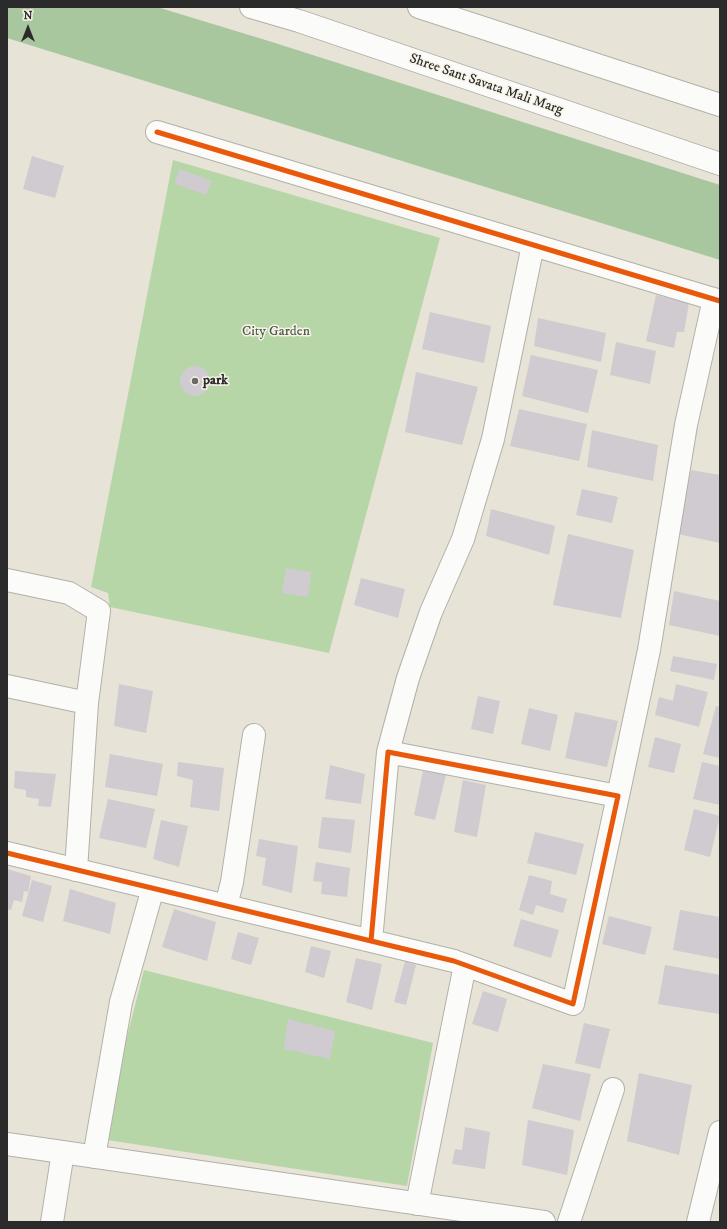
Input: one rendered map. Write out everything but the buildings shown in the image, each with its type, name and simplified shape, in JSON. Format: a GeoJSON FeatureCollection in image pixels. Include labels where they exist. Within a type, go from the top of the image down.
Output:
{"type":"FeatureCollection","features":[{"type":"Feature","properties":{"kind":"street","name":"Shree Sant Savata Mali Marg"},"geometry":{"type":"LineString","coordinates":[[250,7],[291,13],[720,164]]}},
{"type":"Feature","properties":{"kind":"street"},"geometry":{"type":"LineString","coordinates":[[419,7],[720,105]]}},
{"type":"Feature","properties":{"kind":"street"},"geometry":{"type":"LineString","coordinates":[[7,853],[454,961],[573,1004],[618,796],[648,650],[686,424],[717,300],[157,132]]}},
{"type":"Feature","properties":{"kind":"street"},"geometry":{"type":"LineString","coordinates":[[371,941],[388,752],[408,678],[431,612],[463,540],[493,439],[532,245]]}},
{"type":"Feature","properties":{"kind":"street"},"geometry":{"type":"LineString","coordinates":[[7,580],[69,593],[99,610],[87,703],[76,870]]}},
{"type":"Feature","properties":{"kind":"street"},"geometry":{"type":"LineString","coordinates":[[7,686],[87,703]]}},
{"type":"Feature","properties":{"kind":"street"},"geometry":{"type":"LineString","coordinates":[[226,906],[232,882],[254,735]]}},
{"type":"Feature","properties":{"kind":"street"},"geometry":{"type":"LineString","coordinates":[[388,752],[618,796]]}},
{"type":"Feature","properties":{"kind":"street"},"geometry":{"type":"LineString","coordinates":[[94,1157],[121,1002],[153,888]]}},
{"type":"Feature","properties":{"kind":"street"},"geometry":{"type":"LineString","coordinates":[[417,1204],[465,965]]}},
{"type":"Feature","properties":{"kind":"street"},"geometry":{"type":"LineString","coordinates":[[569,1222],[613,1089]]}},
{"type":"Feature","properties":{"kind":"street"},"geometry":{"type":"LineString","coordinates":[[698,1222],[720,1132]]}},
{"type":"Feature","properties":{"kind":"street"},"geometry":{"type":"LineString","coordinates":[[7,1144],[544,1222]]}},
{"type":"Feature","properties":{"kind":"street"},"geometry":{"type":"LineString","coordinates":[[52,1222],[62,1152]]}},
{"type":"Feature","properties":{"kind":"green space"},"geometry":{"type":"Polygon","coordinates":[[[7,7],[157,7],[272,42],[720,185],[720,260],[7,38],[7,7]]]}},
{"type":"Feature","properties":{"kind":"green space","name":"City Garden"},"geometry":{"type":"Polygon","coordinates":[[[173,160],[440,238],[329,653],[110,607],[108,593],[91,587],[173,160]]]}},
{"type":"Feature","properties":{"kind":"green space"},"geometry":{"type":"Polygon","coordinates":[[[144,970],[433,1043],[407,1186],[101,1139],[144,970]]]}},
{"type":"Feature","properties":{"kind":"cycle path"},"geometry":{"type":"LineString","coordinates":[[157,132],[720,301]]}},
{"type":"Feature","properties":{"kind":"cycle path"},"geometry":{"type":"LineString","coordinates":[[7,853],[454,961],[573,1004],[618,796],[388,752],[371,941]]}},
{"type":"Feature","properties":{"kind":"place","name":"park"},"geometry":{"type":"Point","coordinates":[195,381]}}]}
